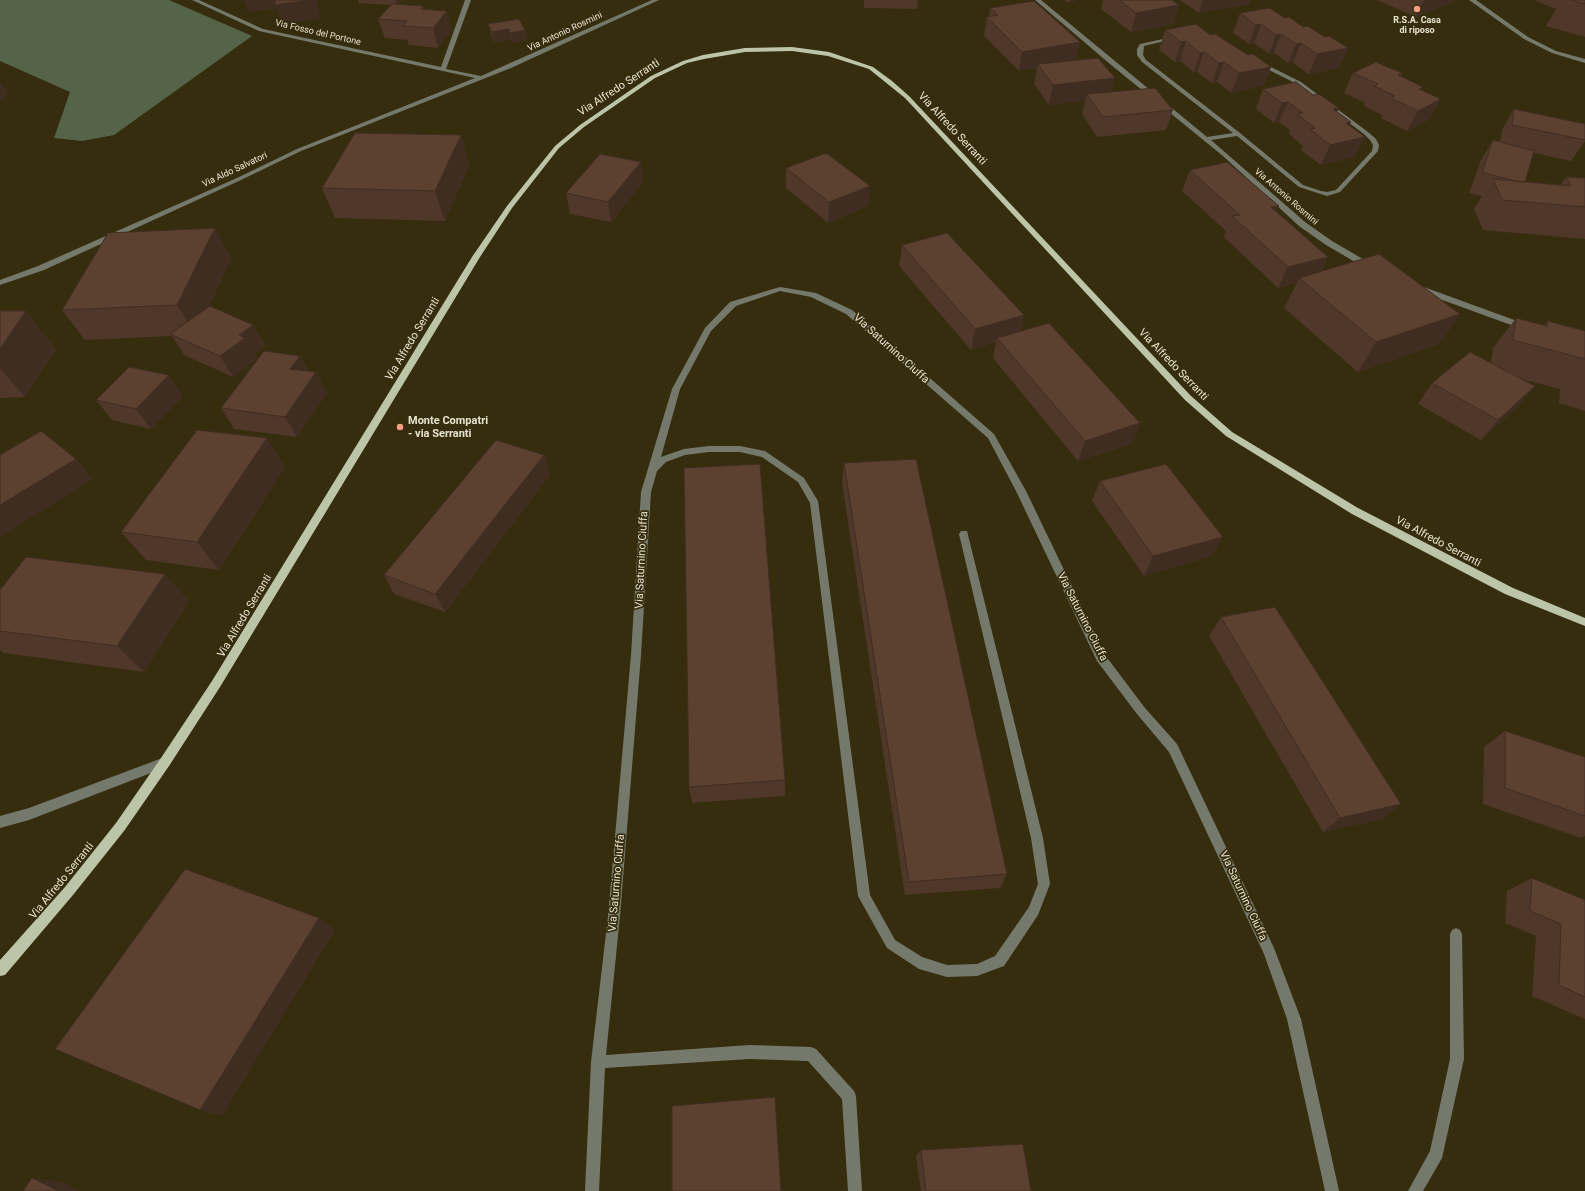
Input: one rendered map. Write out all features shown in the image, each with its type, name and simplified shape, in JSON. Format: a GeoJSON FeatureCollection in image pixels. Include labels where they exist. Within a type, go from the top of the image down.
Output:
{"type":"FeatureCollection","features":[{"type":"Feature","properties":{"kind":"main road","name":"Via Alfredo Serranti"},"geometry":{"type":"LineString","coordinates":[[0,970],[70,891],[120,827],[165,762],[220,677],[476,257],[509,207],[539,168],[556,148],[582,126],[654,77],[685,62],[709,56],[745,50],[792,49],[813,51],[852,60],[870,68],[890,82],[907,97],[1188,398],[1229,434],[1354,511],[1509,591],[1585,622]]}},
{"type":"Feature","properties":{"kind":"street","name":"Via Fosso del Portone"},"geometry":{"type":"LineString","coordinates":[[195,0],[261,30],[480,78]]}},
{"type":"Feature","properties":{"kind":"street"},"geometry":{"type":"LineString","coordinates":[[442,70],[468,0]]}},
{"type":"Feature","properties":{"kind":"street","name":"Via Antonio Rosmini"},"geometry":{"type":"LineString","coordinates":[[480,78],[541,53],[656,0]]}},
{"type":"Feature","properties":{"kind":"street","name":"Via Antonio Rosmini"},"geometry":{"type":"LineString","coordinates":[[1038,0],[1205,139],[1302,224],[1329,243],[1378,270]]}},
{"type":"Feature","properties":{"kind":"street"},"geometry":{"type":"LineString","coordinates":[[1472,0],[1526,38],[1554,52],[1585,61]]}},
{"type":"Feature","properties":{"kind":"street"},"geometry":{"type":"LineString","coordinates":[[1182,36],[1142,45],[1140,55],[1148,64],[1238,134],[1301,186],[1313,192],[1327,194],[1338,191],[1375,151],[1376,145],[1373,139],[1366,132],[1299,83],[1252,60]]}},
{"type":"Feature","properties":{"kind":"street","name":"Via Aldo Salvatori"},"geometry":{"type":"LineString","coordinates":[[0,283],[48,265],[239,179],[299,150],[480,78]]}},
{"type":"Feature","properties":{"kind":"street"},"geometry":{"type":"LineString","coordinates":[[1205,139],[1238,134]]}},
{"type":"Feature","properties":{"kind":"street"},"geometry":{"type":"LineString","coordinates":[[1413,286],[1533,330]]}},
{"type":"Feature","properties":{"kind":"street","name":"Via Saturnino Ciuffa"},"geometry":{"type":"LineString","coordinates":[[592,1191],[598,1062],[614,916],[636,655],[646,492],[676,389],[708,330],[733,304],[780,289],[813,295],[849,312],[991,436],[1021,490],[1101,658],[1141,711],[1173,748],[1270,952],[1294,1019],[1332,1191]]}},
{"type":"Feature","properties":{"kind":"street"},"geometry":{"type":"LineString","coordinates":[[651,471],[663,460],[684,452],[708,448],[740,449],[765,454],[782,465],[801,480],[815,503],[864,896],[891,944],[919,963],[947,971],[977,970],[999,961],[1034,911],[1044,884],[1037,838],[964,534]]}},
{"type":"Feature","properties":{"kind":"street"},"geometry":{"type":"LineString","coordinates":[[0,822],[29,814],[165,762]]}},
{"type":"Feature","properties":{"kind":"street"},"geometry":{"type":"LineString","coordinates":[[1415,1191],[1437,1153],[1457,1059],[1456,934]]}},
{"type":"Feature","properties":{"kind":"street"},"geometry":{"type":"LineString","coordinates":[[598,1062],[750,1052],[811,1054],[849,1096],[855,1191]]}},
{"type":"Feature","properties":{"kind":"green space"},"geometry":{"type":"Polygon","coordinates":[[[0,0],[169,0],[252,36],[114,135],[82,141],[54,138],[70,92],[0,61],[0,0]]]}},
{"type":"Feature","properties":{"kind":"building"},"geometry":{"type":"Polygon","coordinates":[[[275,0],[309,0],[275,5],[275,0]]]}},
{"type":"Feature","properties":{"kind":"building"},"geometry":{"type":"Polygon","coordinates":[[[1119,0],[1172,0],[1179,5],[1136,13],[1119,0]]]}},
{"type":"Feature","properties":{"kind":"building"},"geometry":{"type":"Polygon","coordinates":[[[1571,0],[1585,0],[1585,4],[1571,0]]]}},
{"type":"Feature","properties":{"kind":"building"},"geometry":{"type":"Polygon","coordinates":[[[1034,1],[1080,42],[1022,52],[987,17],[998,15],[990,8],[1034,1]]]}},
{"type":"Feature","properties":{"kind":"building"},"geometry":{"type":"Polygon","coordinates":[[[392,4],[423,6],[421,9],[447,11],[433,28],[403,26],[407,21],[378,19],[392,4]]]}},
{"type":"Feature","properties":{"kind":"building"},"geometry":{"type":"Polygon","coordinates":[[[1270,8],[1285,18],[1289,17],[1303,27],[1308,26],[1325,37],[1329,36],[1348,48],[1317,54],[1301,43],[1296,44],[1281,34],[1276,35],[1261,24],[1256,25],[1240,13],[1270,8]]]}},
{"type":"Feature","properties":{"kind":"building"},"geometry":{"type":"Polygon","coordinates":[[[519,19],[525,30],[510,33],[509,29],[492,32],[488,24],[519,19]]]}},
{"type":"Feature","properties":{"kind":"building"},"geometry":{"type":"Polygon","coordinates":[[[1196,24],[1210,35],[1215,34],[1248,55],[1253,54],[1271,67],[1239,73],[1224,62],[1219,63],[1204,52],[1200,53],[1186,41],[1181,42],[1165,30],[1196,24]]]}},
{"type":"Feature","properties":{"kind":"building"},"geometry":{"type":"Polygon","coordinates":[[[1098,58],[1115,78],[1053,85],[1038,64],[1098,58]]]}},
{"type":"Feature","properties":{"kind":"building"},"geometry":{"type":"Polygon","coordinates":[[[1376,62],[1402,73],[1398,75],[1423,87],[1419,89],[1441,99],[1418,111],[1391,98],[1395,96],[1374,86],[1378,84],[1353,73],[1376,62]]]}},
{"type":"Feature","properties":{"kind":"building"},"geometry":{"type":"Polygon","coordinates":[[[1296,82],[1313,95],[1319,94],[1339,108],[1333,109],[1351,122],[1346,123],[1365,137],[1330,145],[1310,129],[1315,128],[1297,114],[1303,113],[1288,102],[1282,103],[1263,89],[1296,82]]]}},
{"type":"Feature","properties":{"kind":"building"},"geometry":{"type":"Polygon","coordinates":[[[1155,88],[1173,110],[1103,117],[1087,94],[1155,88]]]}},
{"type":"Feature","properties":{"kind":"building"},"geometry":{"type":"Polygon","coordinates":[[[1514,109],[1585,124],[1585,140],[1512,125],[1514,109]]]}},
{"type":"Feature","properties":{"kind":"building"},"geometry":{"type":"Polygon","coordinates":[[[355,133],[461,135],[435,191],[322,188],[355,133]]]}},
{"type":"Feature","properties":{"kind":"building"},"geometry":{"type":"Polygon","coordinates":[[[1493,140],[1534,151],[1525,182],[1514,181],[1482,172],[1493,140]]]}},
{"type":"Feature","properties":{"kind":"building"},"geometry":{"type":"Polygon","coordinates":[[[826,153],[870,186],[829,202],[786,168],[826,153]]]}},
{"type":"Feature","properties":{"kind":"building"},"geometry":{"type":"Polygon","coordinates":[[[600,154],[641,162],[608,202],[566,193],[600,154]]]}},
{"type":"Feature","properties":{"kind":"building"},"geometry":{"type":"Polygon","coordinates":[[[1227,162],[1279,206],[1271,207],[1328,257],[1288,267],[1232,216],[1240,215],[1190,170],[1227,162]]]}},
{"type":"Feature","properties":{"kind":"building"},"geometry":{"type":"Polygon","coordinates":[[[1566,177],[1585,178],[1585,207],[1502,200],[1493,179],[1571,186],[1566,177]]]}},
{"type":"Feature","properties":{"kind":"building"},"geometry":{"type":"Polygon","coordinates":[[[215,228],[177,305],[62,310],[108,233],[215,228]]]}},
{"type":"Feature","properties":{"kind":"building"},"geometry":{"type":"Polygon","coordinates":[[[947,233],[1024,315],[975,329],[902,245],[947,233]]]}},
{"type":"Feature","properties":{"kind":"building"},"geometry":{"type":"Polygon","coordinates":[[[1379,254],[1460,314],[1376,342],[1299,278],[1379,254]]]}},
{"type":"Feature","properties":{"kind":"building"},"geometry":{"type":"Polygon","coordinates":[[[210,306],[253,325],[239,335],[245,338],[220,356],[170,334],[210,306]]]}},
{"type":"Feature","properties":{"kind":"building"},"geometry":{"type":"Polygon","coordinates":[[[0,311],[26,311],[0,349],[0,311]]]}},
{"type":"Feature","properties":{"kind":"building"},"geometry":{"type":"Polygon","coordinates":[[[1516,318],[1547,326],[1548,321],[1585,331],[1585,359],[1513,340],[1516,318]]]}},
{"type":"Feature","properties":{"kind":"building"},"geometry":{"type":"Polygon","coordinates":[[[1049,323],[1140,423],[1085,441],[997,338],[1049,323]]]}},
{"type":"Feature","properties":{"kind":"building"},"geometry":{"type":"Polygon","coordinates":[[[264,351],[300,356],[290,369],[316,372],[285,417],[221,408],[264,351]]]}},
{"type":"Feature","properties":{"kind":"building"},"geometry":{"type":"Polygon","coordinates":[[[1470,352],[1535,386],[1498,420],[1432,383],[1470,352]]]}},
{"type":"Feature","properties":{"kind":"building"},"geometry":{"type":"Polygon","coordinates":[[[129,367],[169,375],[136,409],[96,400],[129,367]]]}},
{"type":"Feature","properties":{"kind":"building"},"geometry":{"type":"Polygon","coordinates":[[[197,430],[267,438],[197,542],[121,532],[197,430]]]}},
{"type":"Feature","properties":{"kind":"building"},"geometry":{"type":"Polygon","coordinates":[[[41,431],[76,459],[0,505],[0,455],[41,431]]]}},
{"type":"Feature","properties":{"kind":"building"},"geometry":{"type":"Polygon","coordinates":[[[496,440],[544,455],[435,594],[384,575],[496,440]]]}},
{"type":"Feature","properties":{"kind":"building"},"geometry":{"type":"Polygon","coordinates":[[[916,459],[1007,874],[909,882],[844,463],[916,459]]]}},
{"type":"Feature","properties":{"kind":"building"},"geometry":{"type":"Polygon","coordinates":[[[760,464],[785,780],[689,787],[684,468],[760,464]]]}},
{"type":"Feature","properties":{"kind":"building"},"geometry":{"type":"Polygon","coordinates":[[[1166,464],[1223,537],[1153,556],[1100,481],[1166,464]]]}},
{"type":"Feature","properties":{"kind":"building"},"geometry":{"type":"Polygon","coordinates":[[[26,557],[165,574],[117,646],[0,631],[0,590],[26,557]]]}},
{"type":"Feature","properties":{"kind":"building"},"geometry":{"type":"Polygon","coordinates":[[[1275,607],[1401,804],[1340,818],[1221,617],[1275,607]]]}},
{"type":"Feature","properties":{"kind":"building"},"geometry":{"type":"Polygon","coordinates":[[[1505,731],[1585,757],[1585,816],[1505,788],[1505,731]]]}},
{"type":"Feature","properties":{"kind":"building"},"geometry":{"type":"Polygon","coordinates":[[[185,869],[319,918],[200,1110],[55,1049],[185,869]]]}},
{"type":"Feature","properties":{"kind":"building"},"geometry":{"type":"Polygon","coordinates":[[[1532,878],[1585,900],[1585,997],[1559,985],[1561,924],[1530,911],[1532,878]]]}},
{"type":"Feature","properties":{"kind":"building"},"geometry":{"type":"Polygon","coordinates":[[[775,1097],[781,1191],[672,1191],[672,1106],[775,1097]]]}},
{"type":"Feature","properties":{"kind":"building"},"geometry":{"type":"Polygon","coordinates":[[[1023,1144],[1031,1191],[926,1191],[921,1150],[1023,1144]]]}},
{"type":"Feature","properties":{"kind":"building"},"geometry":{"type":"Polygon","coordinates":[[[32,1178],[59,1191],[23,1191],[32,1178]]]}},
{"type":"Feature","properties":{"kind":"place","name":"R.S.A. Casa di riposo"},"geometry":{"type":"Point","coordinates":[1417,9]}},
{"type":"Feature","properties":{"kind":"place","name":"Monte Compatri - via Serranti"},"geometry":{"type":"Point","coordinates":[400,427]}}]}
